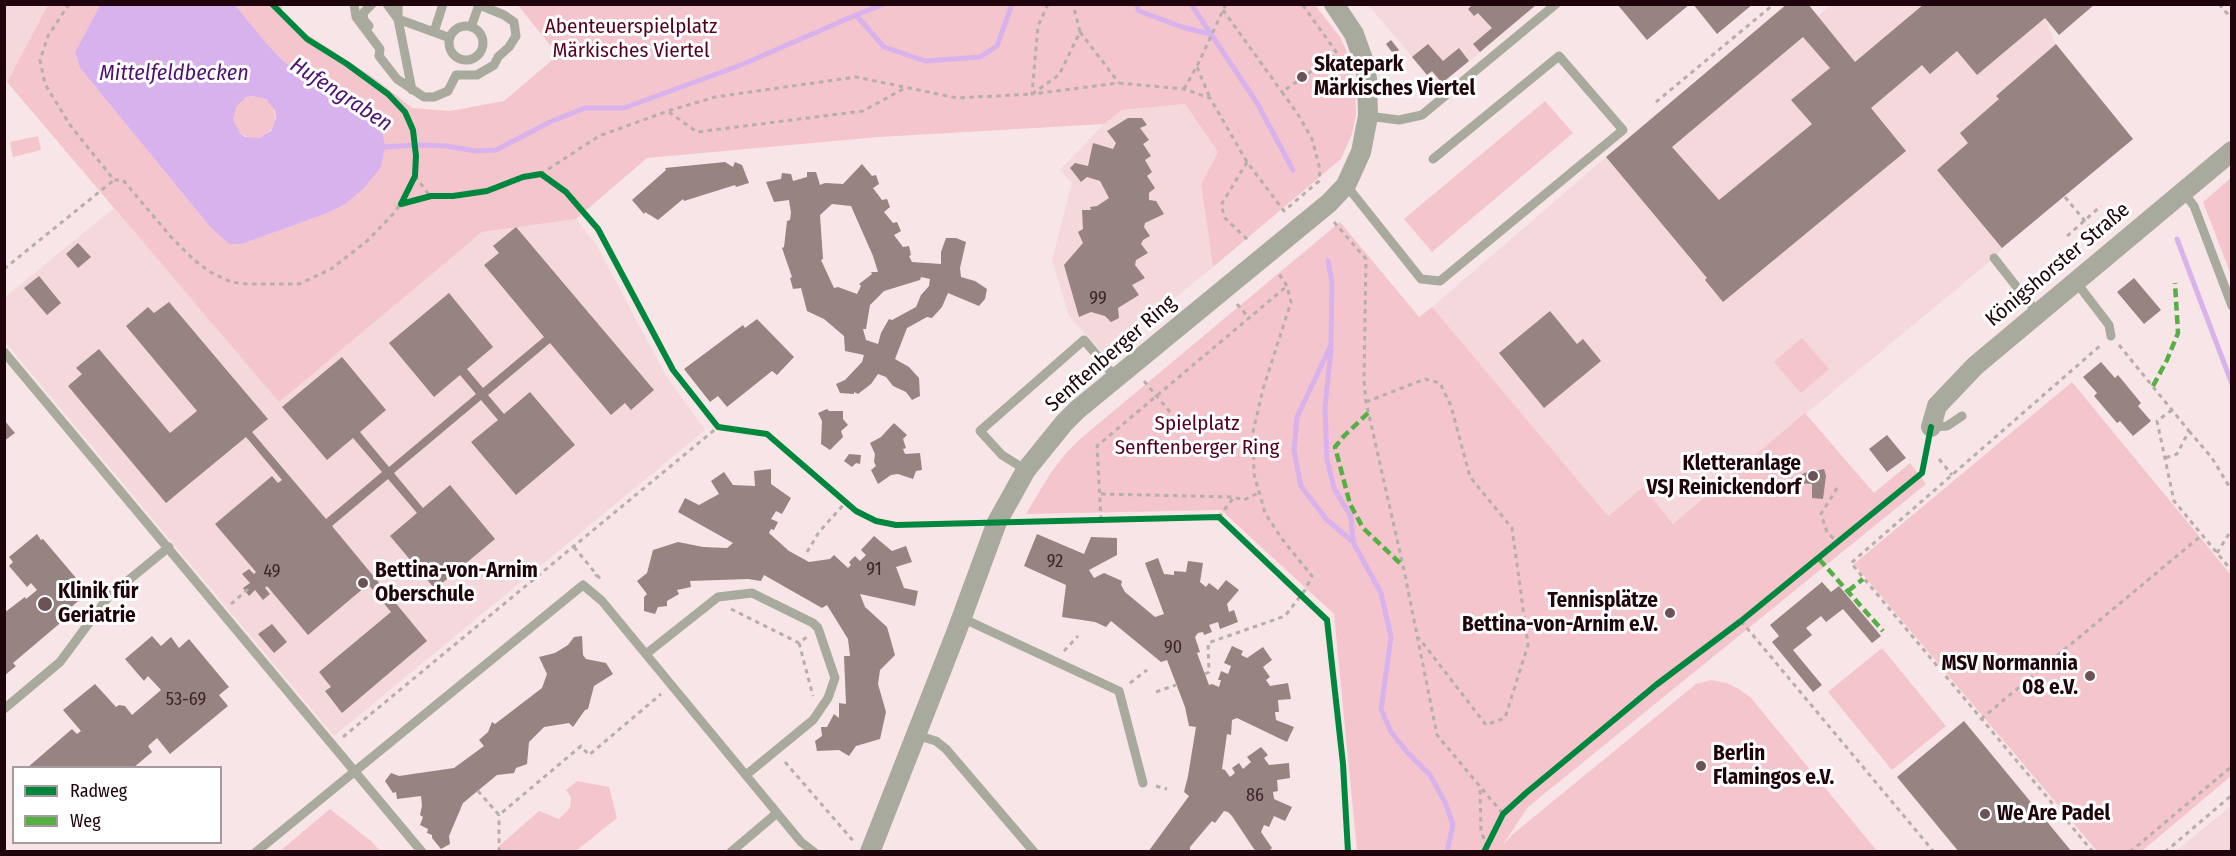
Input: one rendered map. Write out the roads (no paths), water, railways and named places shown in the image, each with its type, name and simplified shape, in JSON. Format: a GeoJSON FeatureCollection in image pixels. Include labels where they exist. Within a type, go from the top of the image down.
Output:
{"type":"FeatureCollection","features":[{"type":"Feature","properties":{"kind":"street","name":"Senftenberger Ring"},"geometry":{"type":"LineString","coordinates":[[864,848],[916,735],[962,618],[987,522],[1064,423],[1329,203],[1346,185],[1361,152],[1368,116],[1367,79],[1364,62],[1354,34],[1334,4]]}},
{"type":"Feature","properties":{"kind":"street","name":"Königshorster Straße"},"geometry":{"type":"LineString","coordinates":[[1931,427],[1937,406],[1960,381],[2232,151]]}},
{"type":"Feature","properties":{"kind":"lane"},"geometry":{"type":"LineString","coordinates":[[354,4],[356,17],[381,49]]}},
{"type":"Feature","properties":{"kind":"lane"},"geometry":{"type":"LineString","coordinates":[[372,4],[364,12],[363,19],[382,42],[379,56],[397,79],[412,90],[424,97],[434,98],[448,91],[456,75],[460,59]]}},
{"type":"Feature","properties":{"kind":"lane"},"geometry":{"type":"LineString","coordinates":[[387,4],[398,19],[450,38]]}},
{"type":"Feature","properties":{"kind":"lane"},"geometry":{"type":"LineString","coordinates":[[398,4],[398,19],[412,90]]}},
{"type":"Feature","properties":{"kind":"lane"},"geometry":{"type":"LineString","coordinates":[[434,32],[443,4]]}},
{"type":"Feature","properties":{"kind":"lane"},"geometry":{"type":"LineString","coordinates":[[1368,116],[1399,120],[1422,115],[1556,4]]}},
{"type":"Feature","properties":{"kind":"lane"},"geometry":{"type":"LineString","coordinates":[[456,75],[477,75],[494,66],[498,57],[509,47],[516,36],[514,22],[504,15],[478,5],[471,27]]}},
{"type":"Feature","properties":{"kind":"lane"},"geometry":{"type":"LineString","coordinates":[[471,27],[482,37],[483,47],[469,60],[460,59],[452,52],[450,38],[456,29],[471,27]]}},
{"type":"Feature","properties":{"kind":"lane"},"geometry":{"type":"LineString","coordinates":[[481,51],[498,57]]}},
{"type":"Feature","properties":{"kind":"lane"},"geometry":{"type":"LineString","coordinates":[[1346,185],[1421,279],[1440,280],[1623,130],[1559,56],[1433,159]]}},
{"type":"Feature","properties":{"kind":"lane"},"geometry":{"type":"LineString","coordinates":[[2183,192],[2194,206],[2232,306]]}},
{"type":"Feature","properties":{"kind":"lane"},"geometry":{"type":"LineString","coordinates":[[1994,258],[2038,314]]}},
{"type":"Feature","properties":{"kind":"lane"},"geometry":{"type":"LineString","coordinates":[[2076,282],[2109,325],[2111,336]]}},
{"type":"Feature","properties":{"kind":"lane"},"geometry":{"type":"LineString","coordinates":[[1026,470],[1002,455],[980,431],[1084,340],[1116,378]]}},
{"type":"Feature","properties":{"kind":"lane"},"geometry":{"type":"LineString","coordinates":[[4,352],[422,852]]}},
{"type":"Feature","properties":{"kind":"lane"},"geometry":{"type":"LineString","coordinates":[[1931,427],[1947,426],[1962,417]]}},
{"type":"Feature","properties":{"kind":"lane"},"geometry":{"type":"LineString","coordinates":[[4,709],[60,662],[109,596],[169,547]]}},
{"type":"Feature","properties":{"kind":"lane"},"geometry":{"type":"LineString","coordinates":[[256,852],[583,585],[602,601],[801,842],[814,852]]}},
{"type":"Feature","properties":{"kind":"lane"},"geometry":{"type":"LineString","coordinates":[[646,654],[718,597],[752,593],[813,623],[818,628],[835,678],[828,698],[813,720],[746,775]]}},
{"type":"Feature","properties":{"kind":"lane"},"geometry":{"type":"LineString","coordinates":[[962,618],[1119,691],[1143,783]]}},
{"type":"Feature","properties":{"kind":"lane"},"geometry":{"type":"LineString","coordinates":[[916,735],[936,741],[946,749],[1034,852]]}},
{"type":"Feature","properties":{"kind":"lane"},"geometry":{"type":"LineString","coordinates":[[731,852],[777,813]]}},
{"type":"Feature","properties":{"kind":"water","name":"Mittelfeldbecken"},"geometry":{"type":"Polygon","coordinates":[[[101,4],[235,5],[283,61],[311,79],[342,92],[366,109],[378,123],[383,136],[385,147],[381,167],[364,188],[344,205],[242,244],[229,244],[211,228],[80,68],[75,52],[101,4]],[[246,97],[236,107],[233,120],[245,137],[259,138],[271,131],[276,118],[275,111],[266,99],[246,97]]]}},
{"type":"Feature","properties":{"kind":"waterway","name":"Hufengraben"},"geometry":{"type":"LineString","coordinates":[[380,143],[385,147],[417,145],[447,146],[475,151],[496,150],[550,122],[585,108],[624,108],[741,65],[884,4]]}},
{"type":"Feature","properties":{"kind":"waterway"},"geometry":{"type":"LineString","coordinates":[[856,15],[884,47],[925,61],[980,57],[997,46],[1012,4]]}},
{"type":"Feature","properties":{"kind":"waterway"},"geometry":{"type":"LineString","coordinates":[[1136,4],[1139,11],[1182,27],[1210,34]]}},
{"type":"Feature","properties":{"kind":"waterway"},"geometry":{"type":"LineString","coordinates":[[1191,4],[1257,103],[1293,170]]}},
{"type":"Feature","properties":{"kind":"waterway"},"geometry":{"type":"LineString","coordinates":[[2177,239],[2232,384]]}},
{"type":"Feature","properties":{"kind":"waterway"},"geometry":{"type":"LineString","coordinates":[[1328,261],[1332,282],[1331,345],[1297,417],[1294,451],[1301,486],[1326,519],[1353,542],[1381,593],[1391,637],[1381,709],[1391,732],[1430,775],[1445,802],[1453,825],[1447,852]]}},
{"type":"Feature","properties":{"kind":"waterway"},"geometry":{"type":"LineString","coordinates":[[1331,350],[1325,407],[1327,460],[1334,488],[1351,517],[1353,542]]}},
{"type":"Feature","properties":{"kind":"place","name":"Skatepark Märkisches Viertel"},"geometry":{"type":"Point","coordinates":[1302,77]}},
{"type":"Feature","properties":{"kind":"place","name":"Kletteranlage VSJ Reinickendorf"},"geometry":{"type":"Point","coordinates":[1813,476]}},
{"type":"Feature","properties":{"kind":"place","name":"Bettina-von-Arnim Oberschule"},"geometry":{"type":"Point","coordinates":[363,583]}},
{"type":"Feature","properties":{"kind":"place","name":"Klinik für Geriatrie"},"geometry":{"type":"Point","coordinates":[45,604]}},
{"type":"Feature","properties":{"kind":"place","name":"Tennisplätze Bettina-von-Arnim e.V."},"geometry":{"type":"Point","coordinates":[1670,613]}},
{"type":"Feature","properties":{"kind":"place","name":"MSV Normannia 08 e.V."},"geometry":{"type":"Point","coordinates":[2090,676]}},
{"type":"Feature","properties":{"kind":"place","name":"Berlin Flamingos e.V."},"geometry":{"type":"Point","coordinates":[1701,766]}},
{"type":"Feature","properties":{"kind":"place","name":"We Are Padel"},"geometry":{"type":"Point","coordinates":[1985,814]}},
{"type":"Feature","properties":{"kind":"park label","name":"Abenteuerspielplatz Märkisches Viertel"},"geometry":{"type":"Point","coordinates":[631,39]}},
{"type":"Feature","properties":{"kind":"park label","name":"Spielplatz Senftenberger Ring"},"geometry":{"type":"Point","coordinates":[1197,436]}}]}
